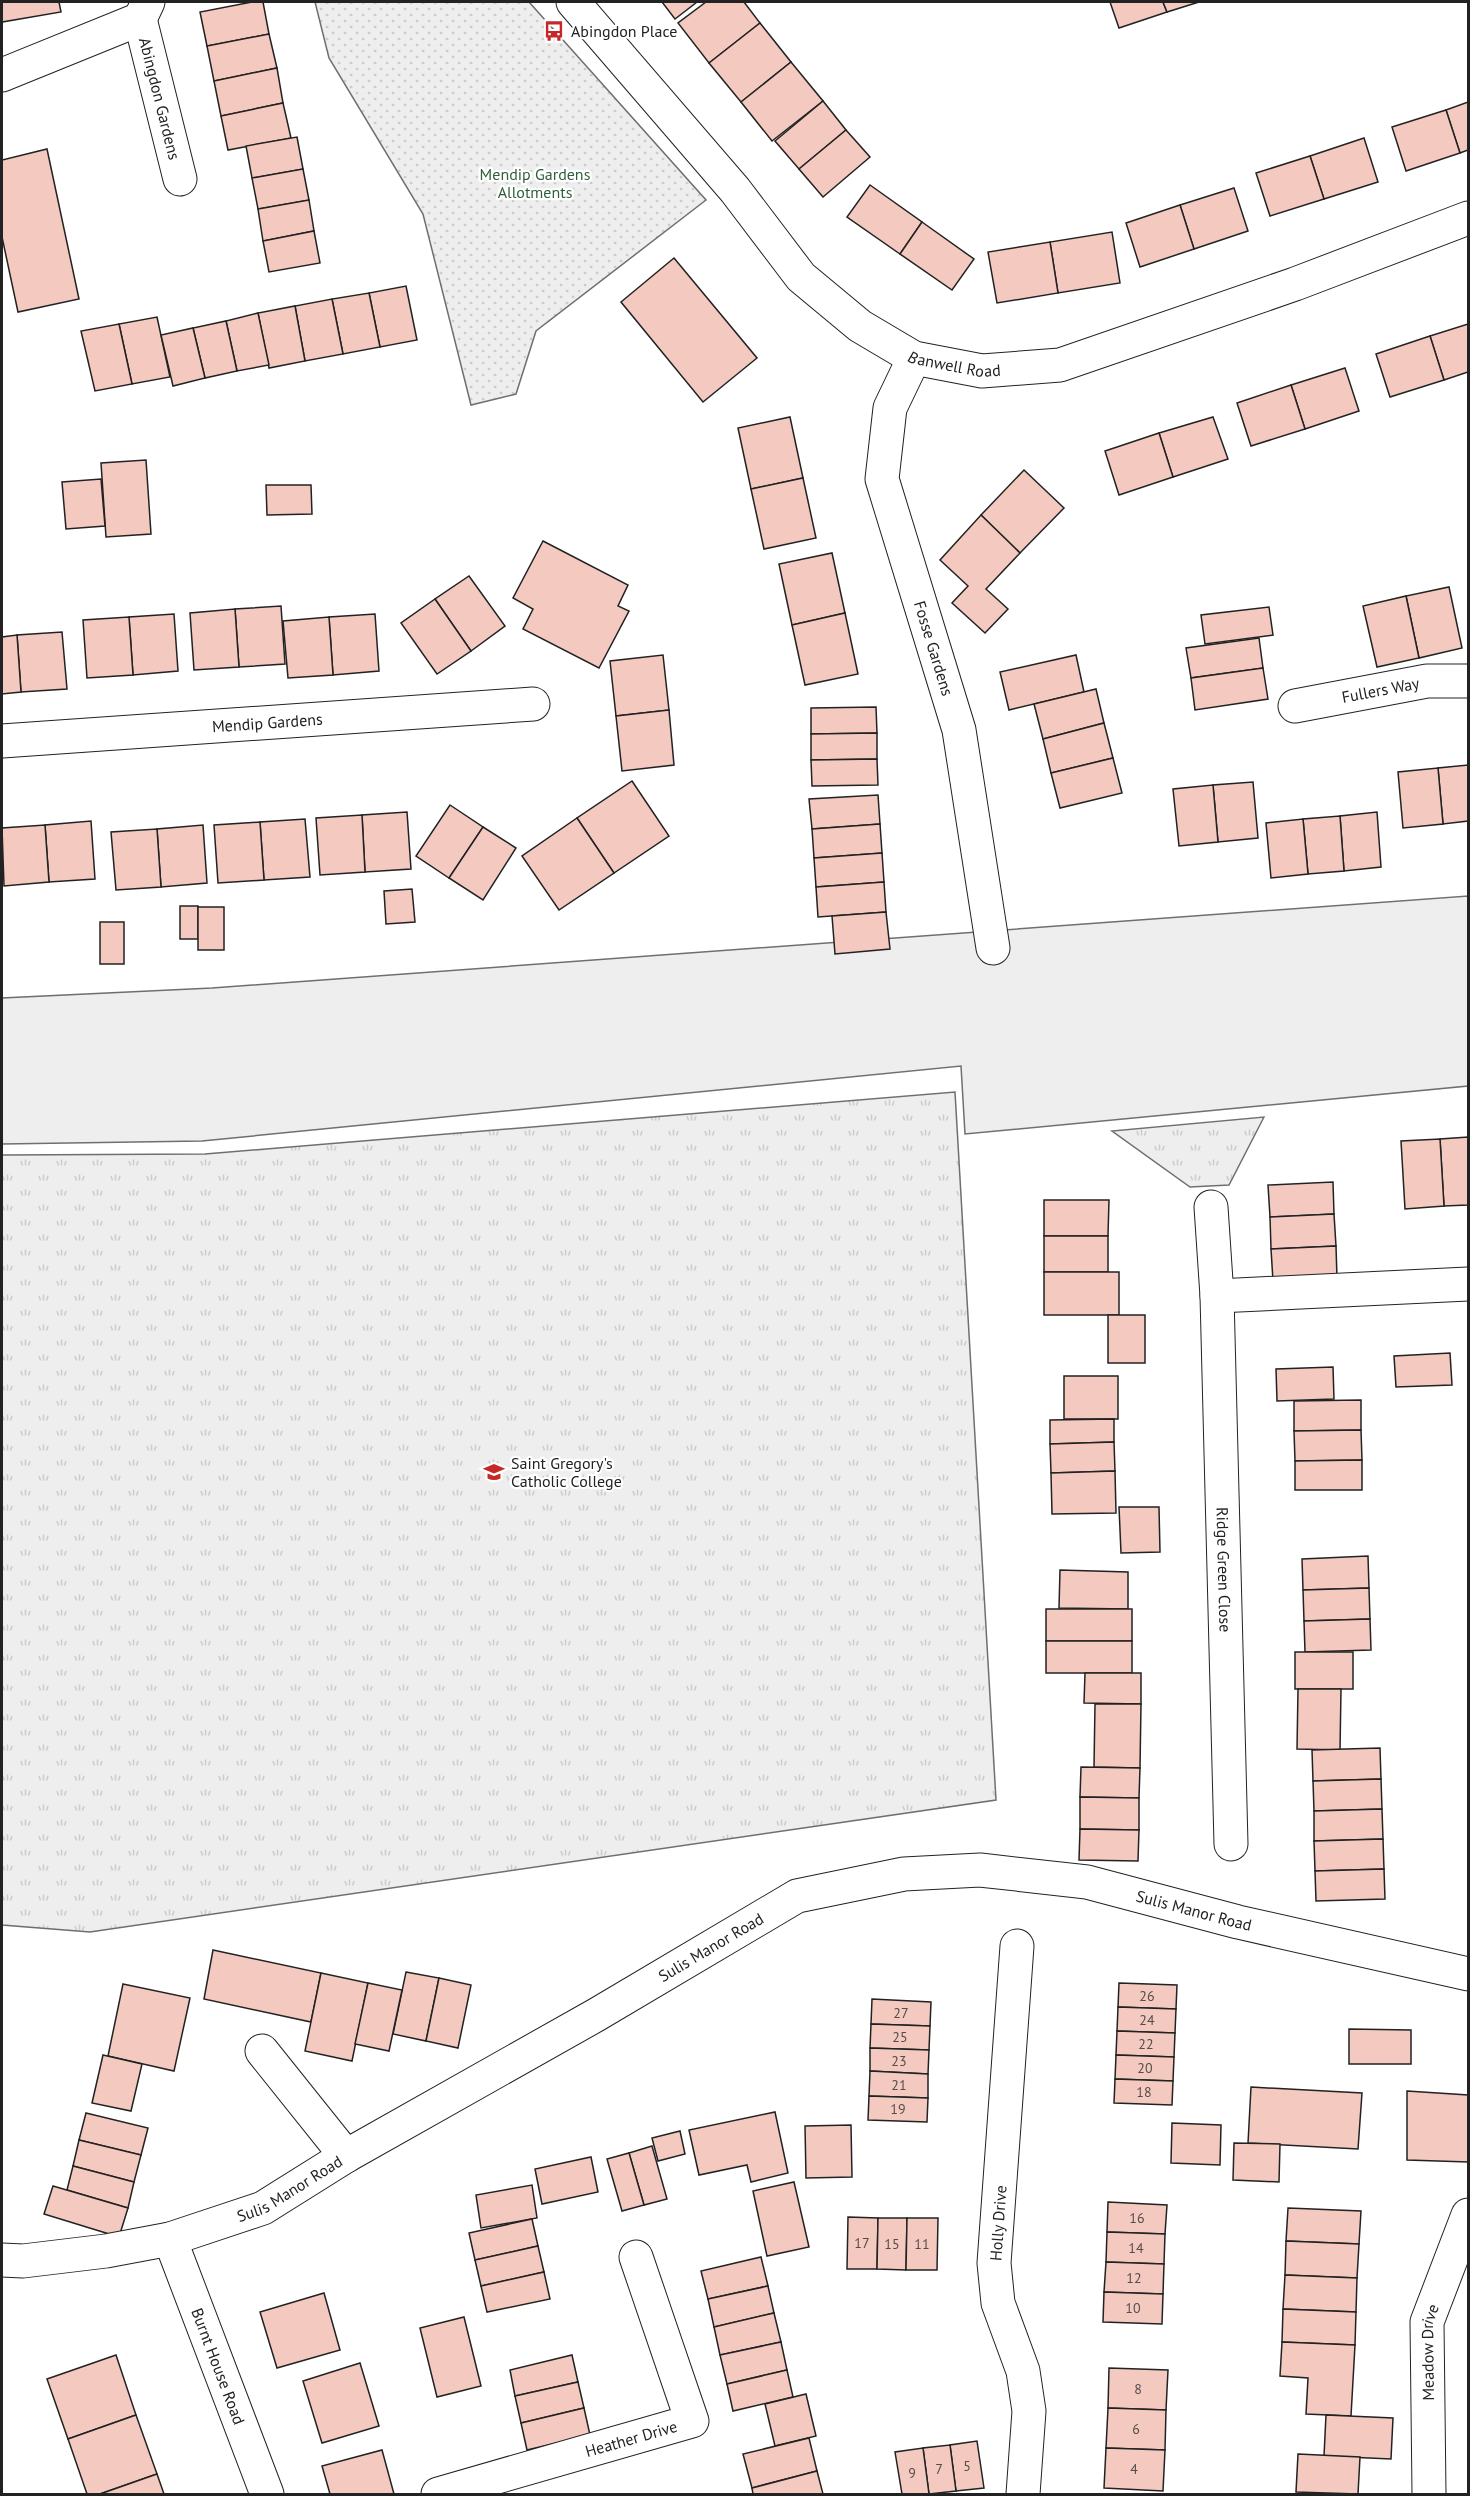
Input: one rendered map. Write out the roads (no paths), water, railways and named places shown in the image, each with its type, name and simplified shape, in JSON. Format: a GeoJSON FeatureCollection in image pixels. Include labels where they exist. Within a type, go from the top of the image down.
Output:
{"type":"FeatureCollection","features":[{"type":"Feature","properties":{"kind":"street","name":"Banwell Road"},"geometry":{"type":"LineString","coordinates":[[573,2],[735,190],[801,277],[860,326],[914,358],[982,371],[1060,365],[1295,284],[1468,218]]}},
{"type":"Feature","properties":{"kind":"street","name":"Abingdon Gardens"},"geometry":{"type":"LineString","coordinates":[[2,75],[144,10],[180,179]]}},
{"type":"Feature","properties":{"kind":"street","name":"Fosse Gardens"},"geometry":{"type":"LineString","coordinates":[[914,358],[890,408],[882,478],[959,730],[993,948]]}},
{"type":"Feature","properties":{"kind":"street","name":"Fullers Way"},"geometry":{"type":"LineString","coordinates":[[1295,706],[1427,681],[1468,681]]}},
{"type":"Feature","properties":{"kind":"street","name":"Mendip Gardens"},"geometry":{"type":"LineString","coordinates":[[2,741],[533,704]]}},
{"type":"Feature","properties":{"kind":"street","name":"Ridge Green Close"},"geometry":{"type":"LineString","coordinates":[[1211,1207],[1217,1296],[1231,1844]]}},
{"type":"Feature","properties":{"kind":"street"},"geometry":{"type":"LineString","coordinates":[[1217,1296],[1468,1284]]}},
{"type":"Feature","properties":{"kind":"street","name":"Sulis Manor Road"},"geometry":{"type":"LineString","coordinates":[[2,2260],[23,2261],[94,2253],[170,2239],[263,2208],[346,2156],[596,2015],[797,1896],[904,1874],[980,1870],[1087,1882],[1238,1922],[1468,1974]]}},
{"type":"Feature","properties":{"kind":"street","name":"Holly Drive"},"geometry":{"type":"LineString","coordinates":[[1017,1946],[994,2263],[998,2303],[1023,2372],[1029,2411],[1023,2494]]}},
{"type":"Feature","properties":{"kind":"street"},"geometry":{"type":"LineString","coordinates":[[262,2052],[346,2156]]}},
{"type":"Feature","properties":{"kind":"street","name":"Meadow Drive"},"geometry":{"type":"LineString","coordinates":[[1429,2494],[1427,2322],[1468,2215]]}},
{"type":"Feature","properties":{"kind":"street","name":"Burnt House Road"},"geometry":{"type":"LineString","coordinates":[[170,2239],[267,2494]]}},
{"type":"Feature","properties":{"kind":"street","name":"Heather Drive"},"geometry":{"type":"LineString","coordinates":[[438,2494],[692,2421],[636,2257]]}},
{"type":"Feature","properties":{"kind":"place","name":"Abingdon Place"},"geometry":{"type":"Point","coordinates":[554,31]}},
{"type":"Feature","properties":{"kind":"place","name":"Saint Gregory's Catholic College"},"geometry":{"type":"Point","coordinates":[494,1472]}},
{"type":"Feature","properties":{"kind":"park label","name":"Mendip Gardens Allotments"},"geometry":{"type":"Point","coordinates":[535,183]}}]}
